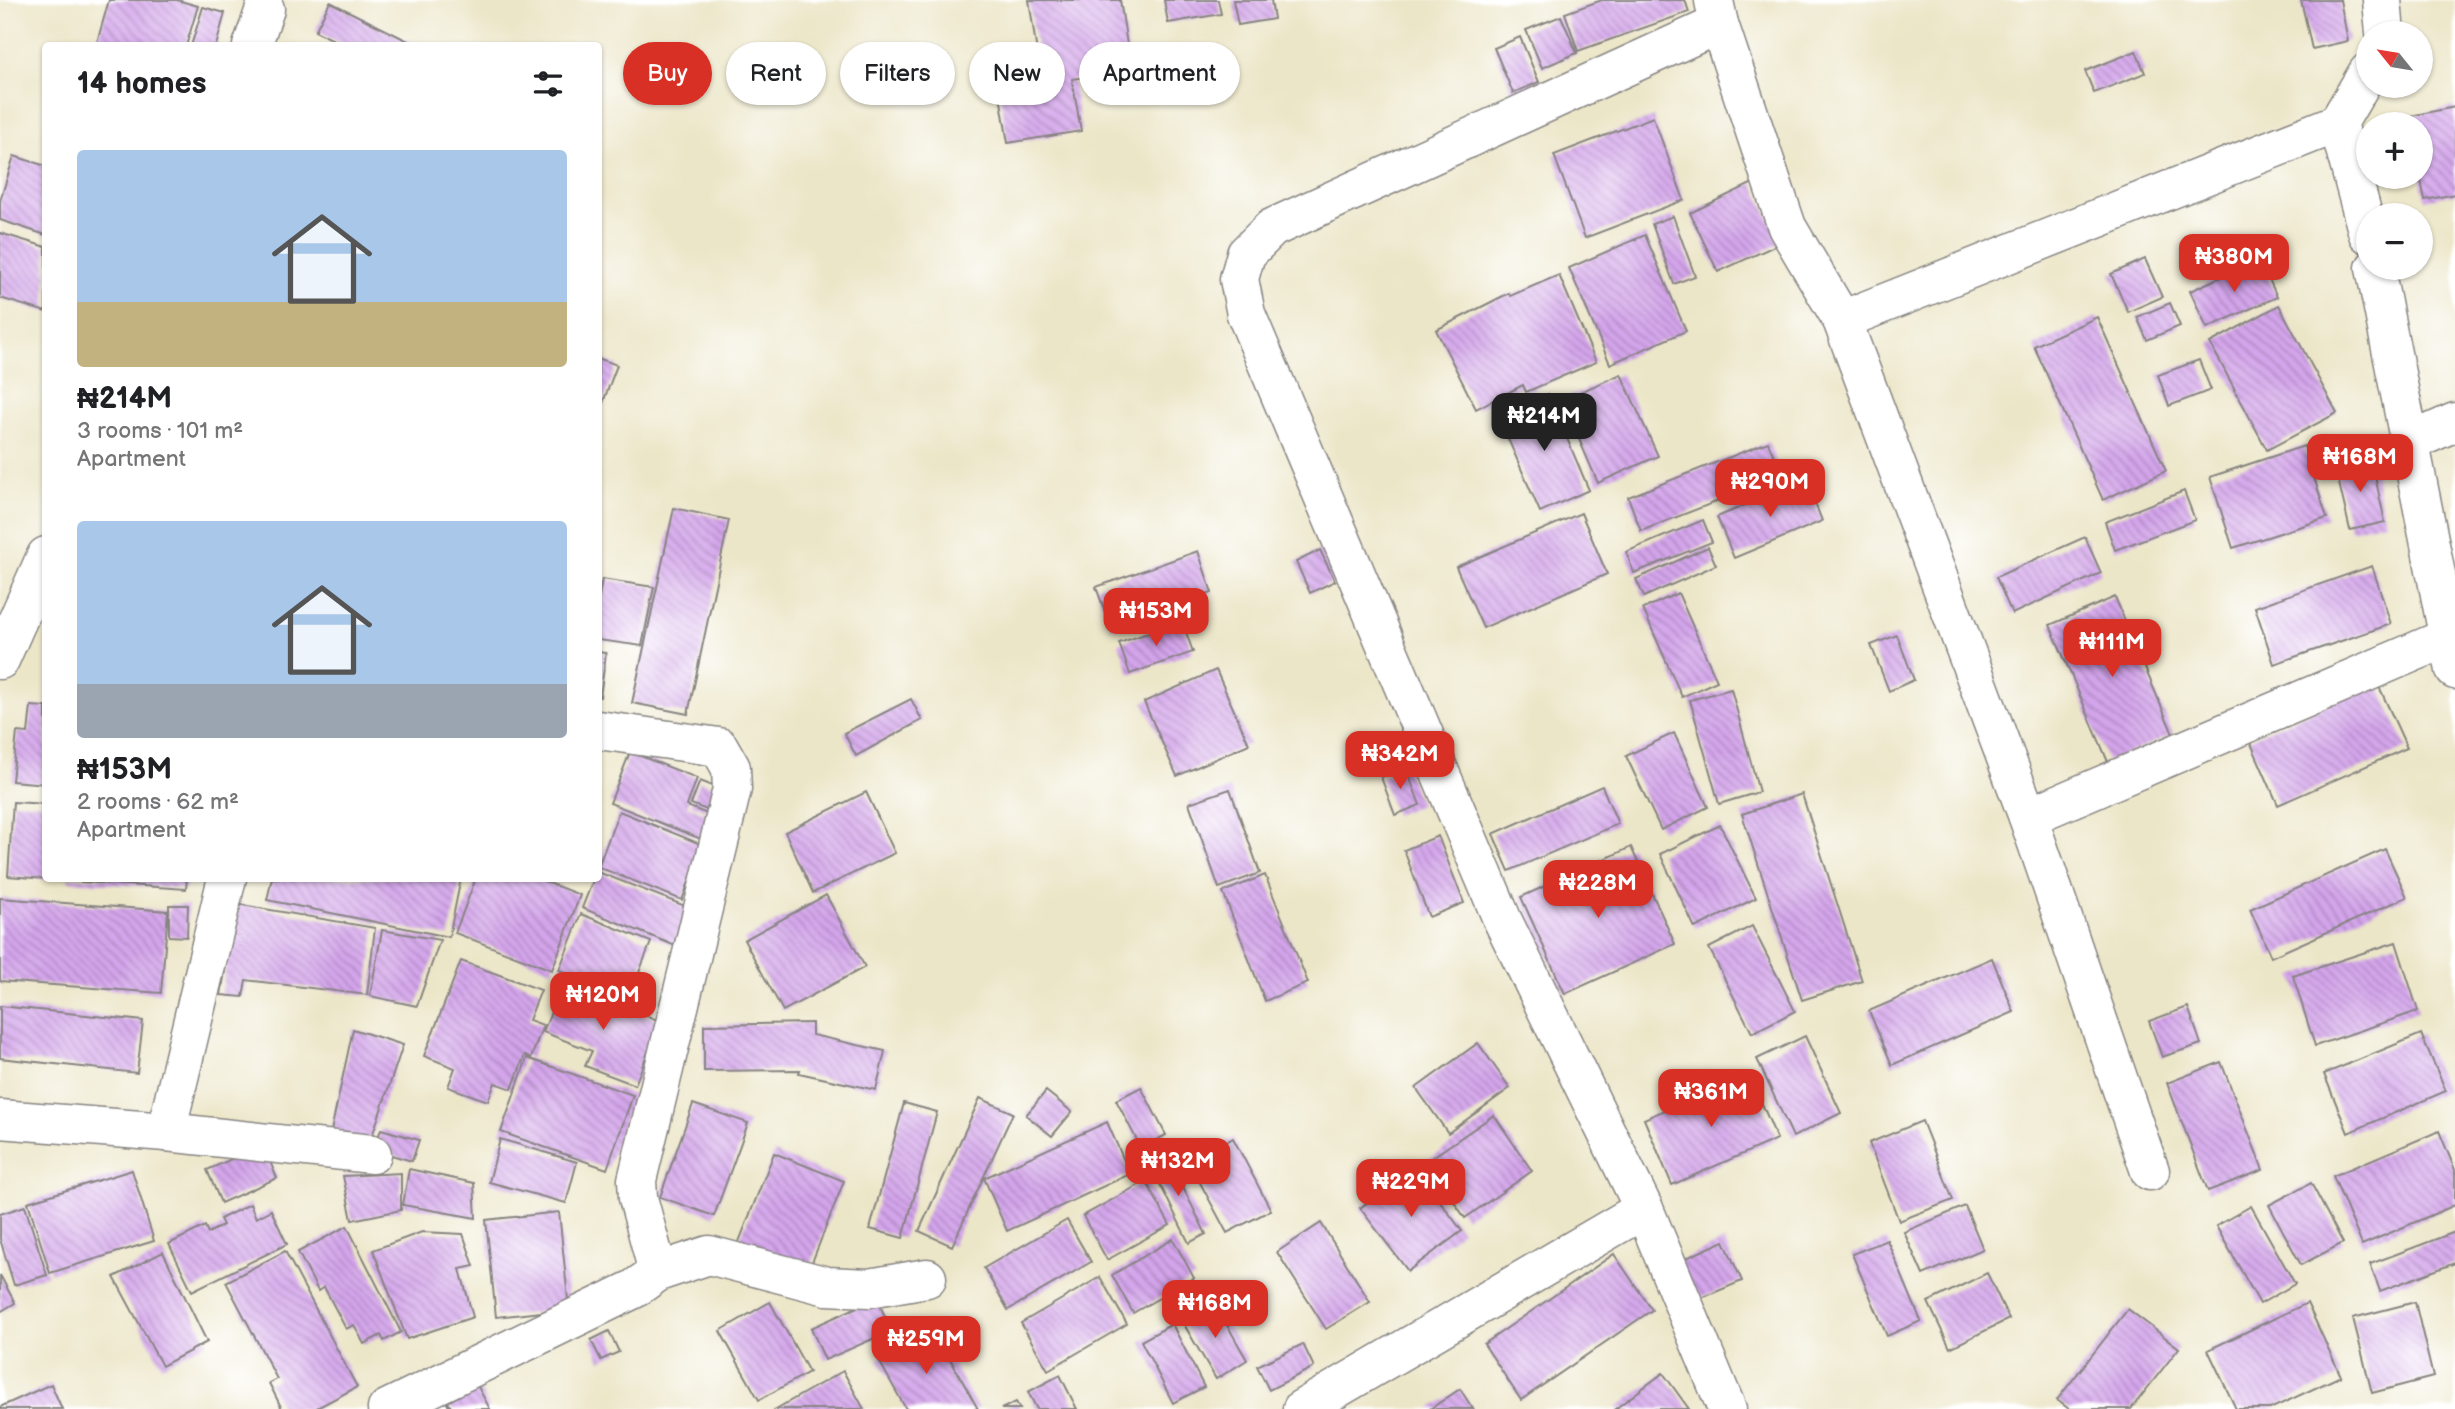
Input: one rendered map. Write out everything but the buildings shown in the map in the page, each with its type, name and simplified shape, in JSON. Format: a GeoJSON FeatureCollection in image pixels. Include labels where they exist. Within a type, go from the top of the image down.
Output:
{"type":"FeatureCollection","features":[{"type":"Feature","properties":{"kind":"street"},"geometry":{"type":"LineString","coordinates":[[2382,0],[2384,21]]}},
{"type":"Feature","properties":{"kind":"street"},"geometry":{"type":"LineString","coordinates":[[253,42],[265,9]]}},
{"type":"Feature","properties":{"kind":"street"},"geometry":{"type":"LineString","coordinates":[[1727,1409],[1644,1209],[1502,919],[1246,314],[1240,279],[1247,254],[1272,228],[1716,12],[1787,227],[1842,320],[2028,817],[2150,1171]]}},
{"type":"Feature","properties":{"kind":"street"},"geometry":{"type":"LineString","coordinates":[[1842,320],[2338,123],[2356,92]]}},
{"type":"Feature","properties":{"kind":"street"},"geometry":{"type":"LineString","coordinates":[[2338,123],[2360,203]]}},
{"type":"Feature","properties":{"kind":"street"},"geometry":{"type":"LineString","coordinates":[[2028,817],[2452,653],[2377,280]]}},
{"type":"Feature","properties":{"kind":"street"},"geometry":{"type":"LineString","coordinates":[[2408,443],[2455,422]]}},
{"type":"Feature","properties":{"kind":"street"},"geometry":{"type":"LineString","coordinates":[[0,660],[42,565]]}},
{"type":"Feature","properties":{"kind":"street"},"geometry":{"type":"LineString","coordinates":[[602,731],[719,747],[731,768],[732,789],[638,1180],[638,1198],[658,1272]]}},
{"type":"Feature","properties":{"kind":"street"},"geometry":{"type":"LineString","coordinates":[[166,1132],[226,882]]}},
{"type":"Feature","properties":{"kind":"street"},"geometry":{"type":"LineString","coordinates":[[0,1119],[166,1132],[372,1154]]}},
{"type":"Feature","properties":{"kind":"street"},"geometry":{"type":"LineString","coordinates":[[1303,1409],[1644,1209]]}},
{"type":"Feature","properties":{"kind":"street"},"geometry":{"type":"LineString","coordinates":[[387,1409],[613,1299],[658,1272],[709,1255],[827,1286],[869,1288],[928,1278]]}}]}
